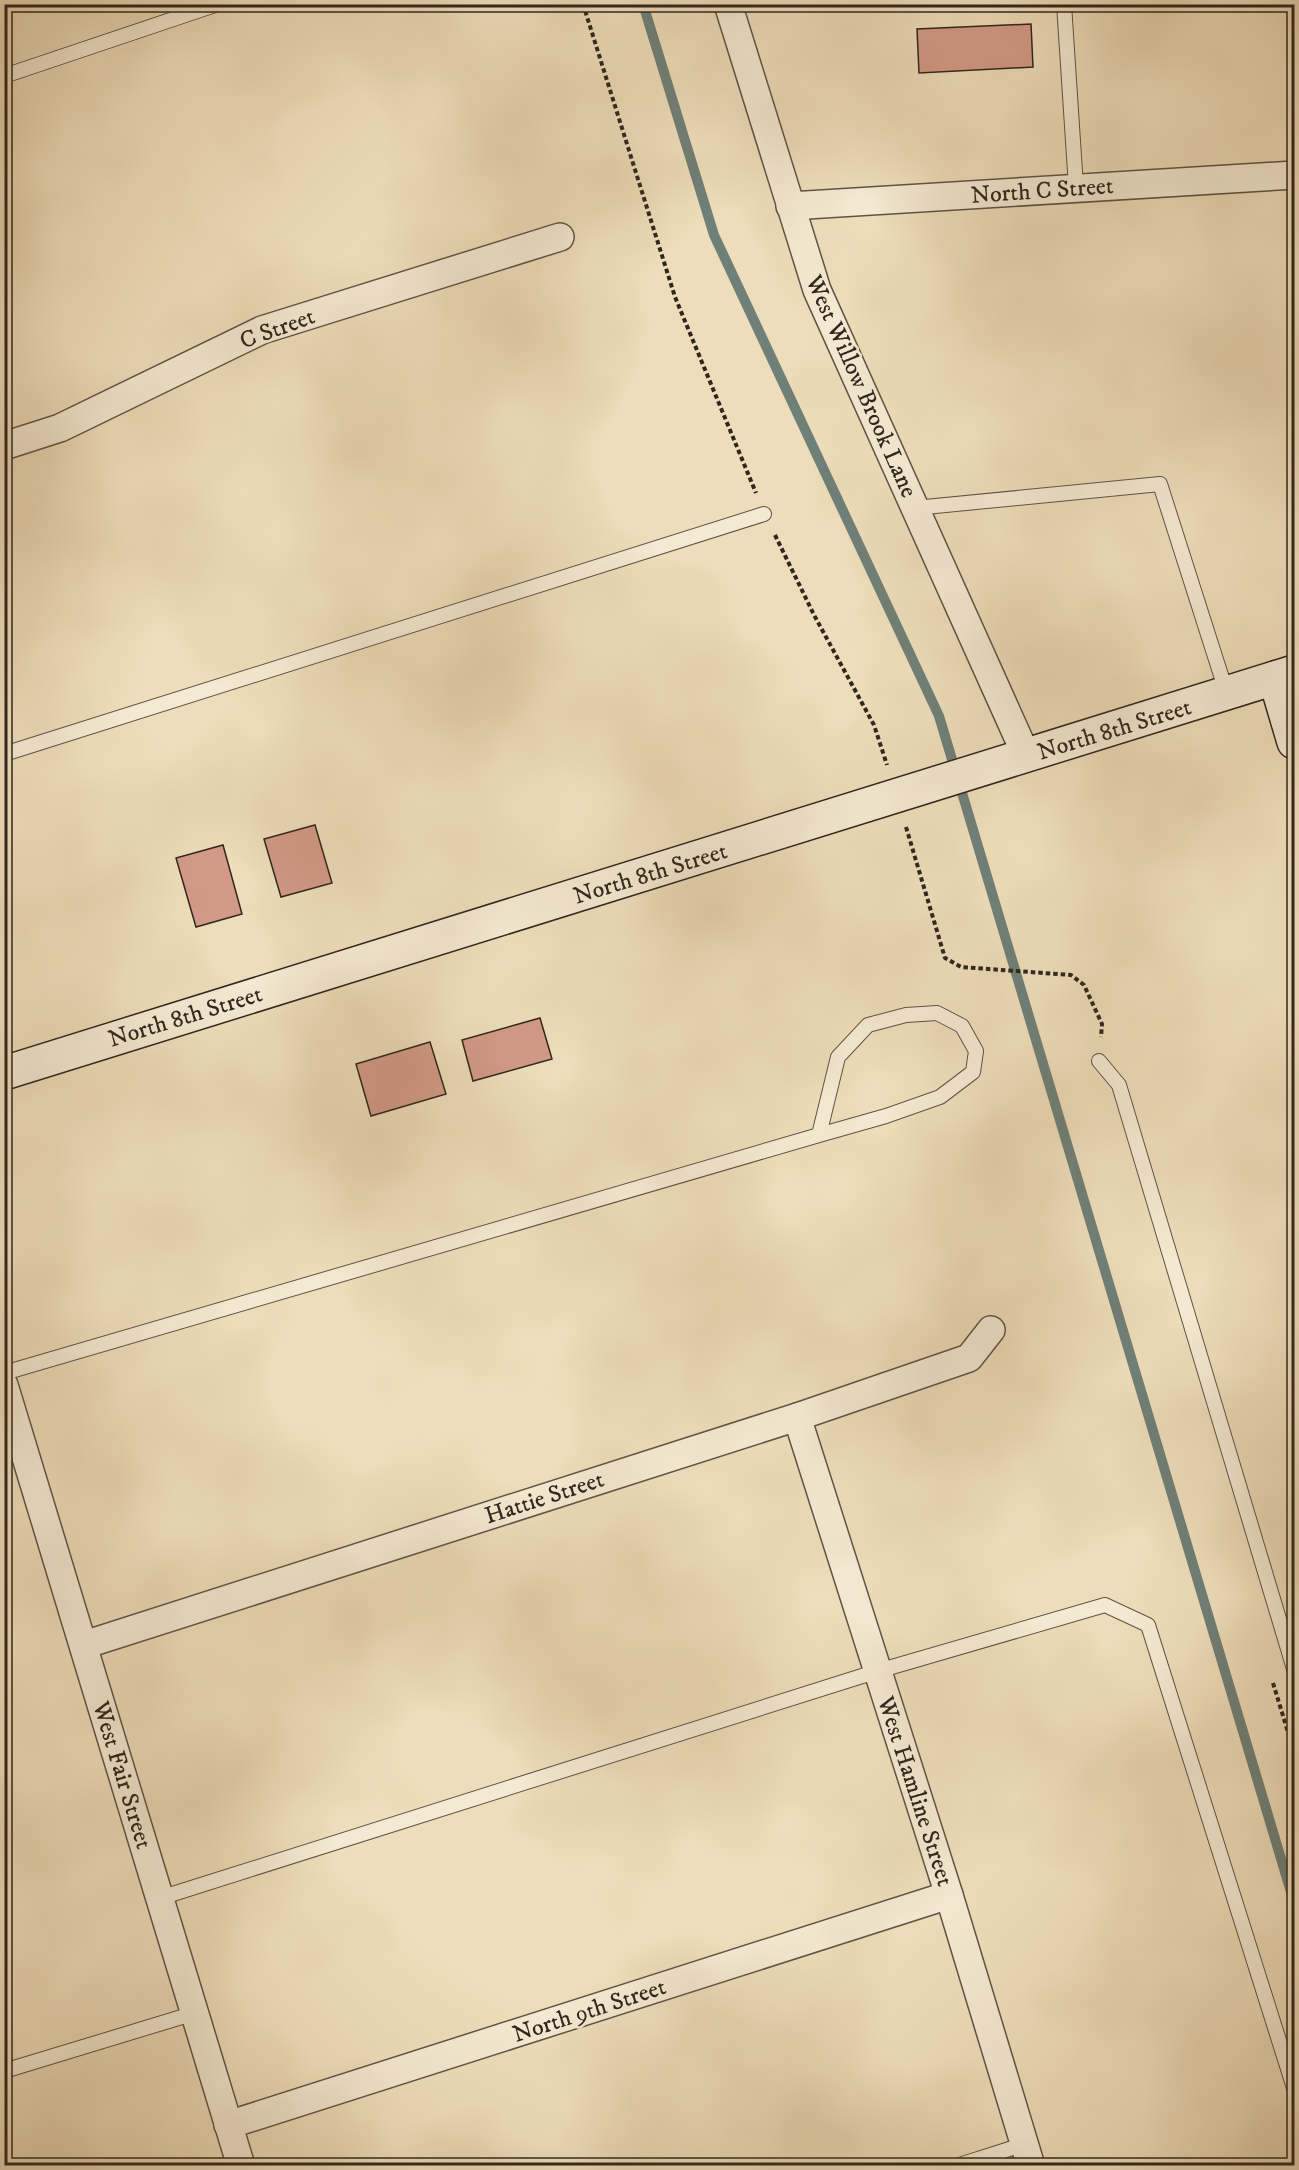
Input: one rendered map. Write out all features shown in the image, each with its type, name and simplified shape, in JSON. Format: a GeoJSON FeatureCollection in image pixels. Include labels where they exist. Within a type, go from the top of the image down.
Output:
{"type":"FeatureCollection","features":[{"type":"Feature","properties":{"kind":"street","name":"West Willow Brook Lane"},"geometry":{"type":"LineString","coordinates":[[728,4],[817,290],[915,508],[1011,761]]}},
{"type":"Feature","properties":{"kind":"street","name":"North C Street"},"geometry":{"type":"LineString","coordinates":[[790,206],[1294,175]]}},
{"type":"Feature","properties":{"kind":"street","name":"C Street"},"geometry":{"type":"LineString","coordinates":[[4,446],[60,428],[262,330],[560,237]]}},
{"type":"Feature","properties":{"kind":"street","name":"North 8th Street"},"geometry":{"type":"LineString","coordinates":[[4,1072],[921,790],[1285,675]]}},
{"type":"Feature","properties":{"kind":"street"},"geometry":{"type":"LineString","coordinates":[[1285,675],[1294,742]]}},
{"type":"Feature","properties":{"kind":"street","name":"Hattie Street"},"geometry":{"type":"LineString","coordinates":[[84,1644],[797,1417],[969,1358],[991,1330]]}},
{"type":"Feature","properties":{"kind":"street","name":"West Fair Street"},"geometry":{"type":"LineString","coordinates":[[4,1385],[240,2166]]}},
{"type":"Feature","properties":{"kind":"street","name":"West Hamline Street"},"geometry":{"type":"LineString","coordinates":[[797,1417],[949,1895],[1028,2155]]}},
{"type":"Feature","properties":{"kind":"street","name":"North 9th Street"},"geometry":{"type":"LineString","coordinates":[[228,2125],[949,1895]]}},
{"type":"Feature","properties":{"kind":"lane"},"geometry":{"type":"LineString","coordinates":[[4,76],[218,4]]}},
{"type":"Feature","properties":{"kind":"lane"},"geometry":{"type":"LineString","coordinates":[[1064,4],[1076,187]]}},
{"type":"Feature","properties":{"kind":"lane"},"geometry":{"type":"LineString","coordinates":[[915,508],[1160,484],[1227,694]]}},
{"type":"Feature","properties":{"kind":"lane"},"geometry":{"type":"LineString","coordinates":[[4,754],[764,514]]}},
{"type":"Feature","properties":{"kind":"lane"},"geometry":{"type":"LineString","coordinates":[[4,1373],[819,1136],[886,1116],[940,1096],[973,1072],[976,1051],[962,1026],[937,1012],[906,1015],[868,1024],[837,1057],[819,1136]]}},
{"type":"Feature","properties":{"kind":"lane"},"geometry":{"type":"LineString","coordinates":[[1099,1061],[1119,1085],[1294,1669]]}},
{"type":"Feature","properties":{"kind":"lane"},"geometry":{"type":"LineString","coordinates":[[160,1898],[878,1671],[1105,1605],[1148,1625],[1294,2088]]}},
{"type":"Feature","properties":{"kind":"lane"},"geometry":{"type":"LineString","coordinates":[[4,2071],[195,2013]]}},
{"type":"Feature","properties":{"kind":"lane"},"geometry":{"type":"LineString","coordinates":[[956,2166],[1028,2155]]}},
{"type":"Feature","properties":{"kind":"path"},"geometry":{"type":"LineString","coordinates":[[961,967],[1071,975]]}},
{"type":"Feature","properties":{"kind":"building"},"geometry":{"type":"Polygon","coordinates":[[[1031,24],[1033,67],[919,73],[917,29],[1031,24]]]}},
{"type":"Feature","properties":{"kind":"building"},"geometry":{"type":"Polygon","coordinates":[[[315,825],[332,883],[281,897],[264,839],[315,825]]]}},
{"type":"Feature","properties":{"kind":"building"},"geometry":{"type":"Polygon","coordinates":[[[223,845],[242,914],[196,927],[176,858],[223,845]]]}},
{"type":"Feature","properties":{"kind":"building"},"geometry":{"type":"Polygon","coordinates":[[[540,1018],[552,1059],[473,1081],[462,1040],[540,1018]]]}},
{"type":"Feature","properties":{"kind":"building"},"geometry":{"type":"Polygon","coordinates":[[[430,1042],[446,1094],[371,1116],[356,1064],[430,1042]]]}},
{"type":"Feature","properties":{"kind":"waterway"},"geometry":{"type":"LineString","coordinates":[[643,4],[714,235],[939,716],[1294,1902]]}}]}
